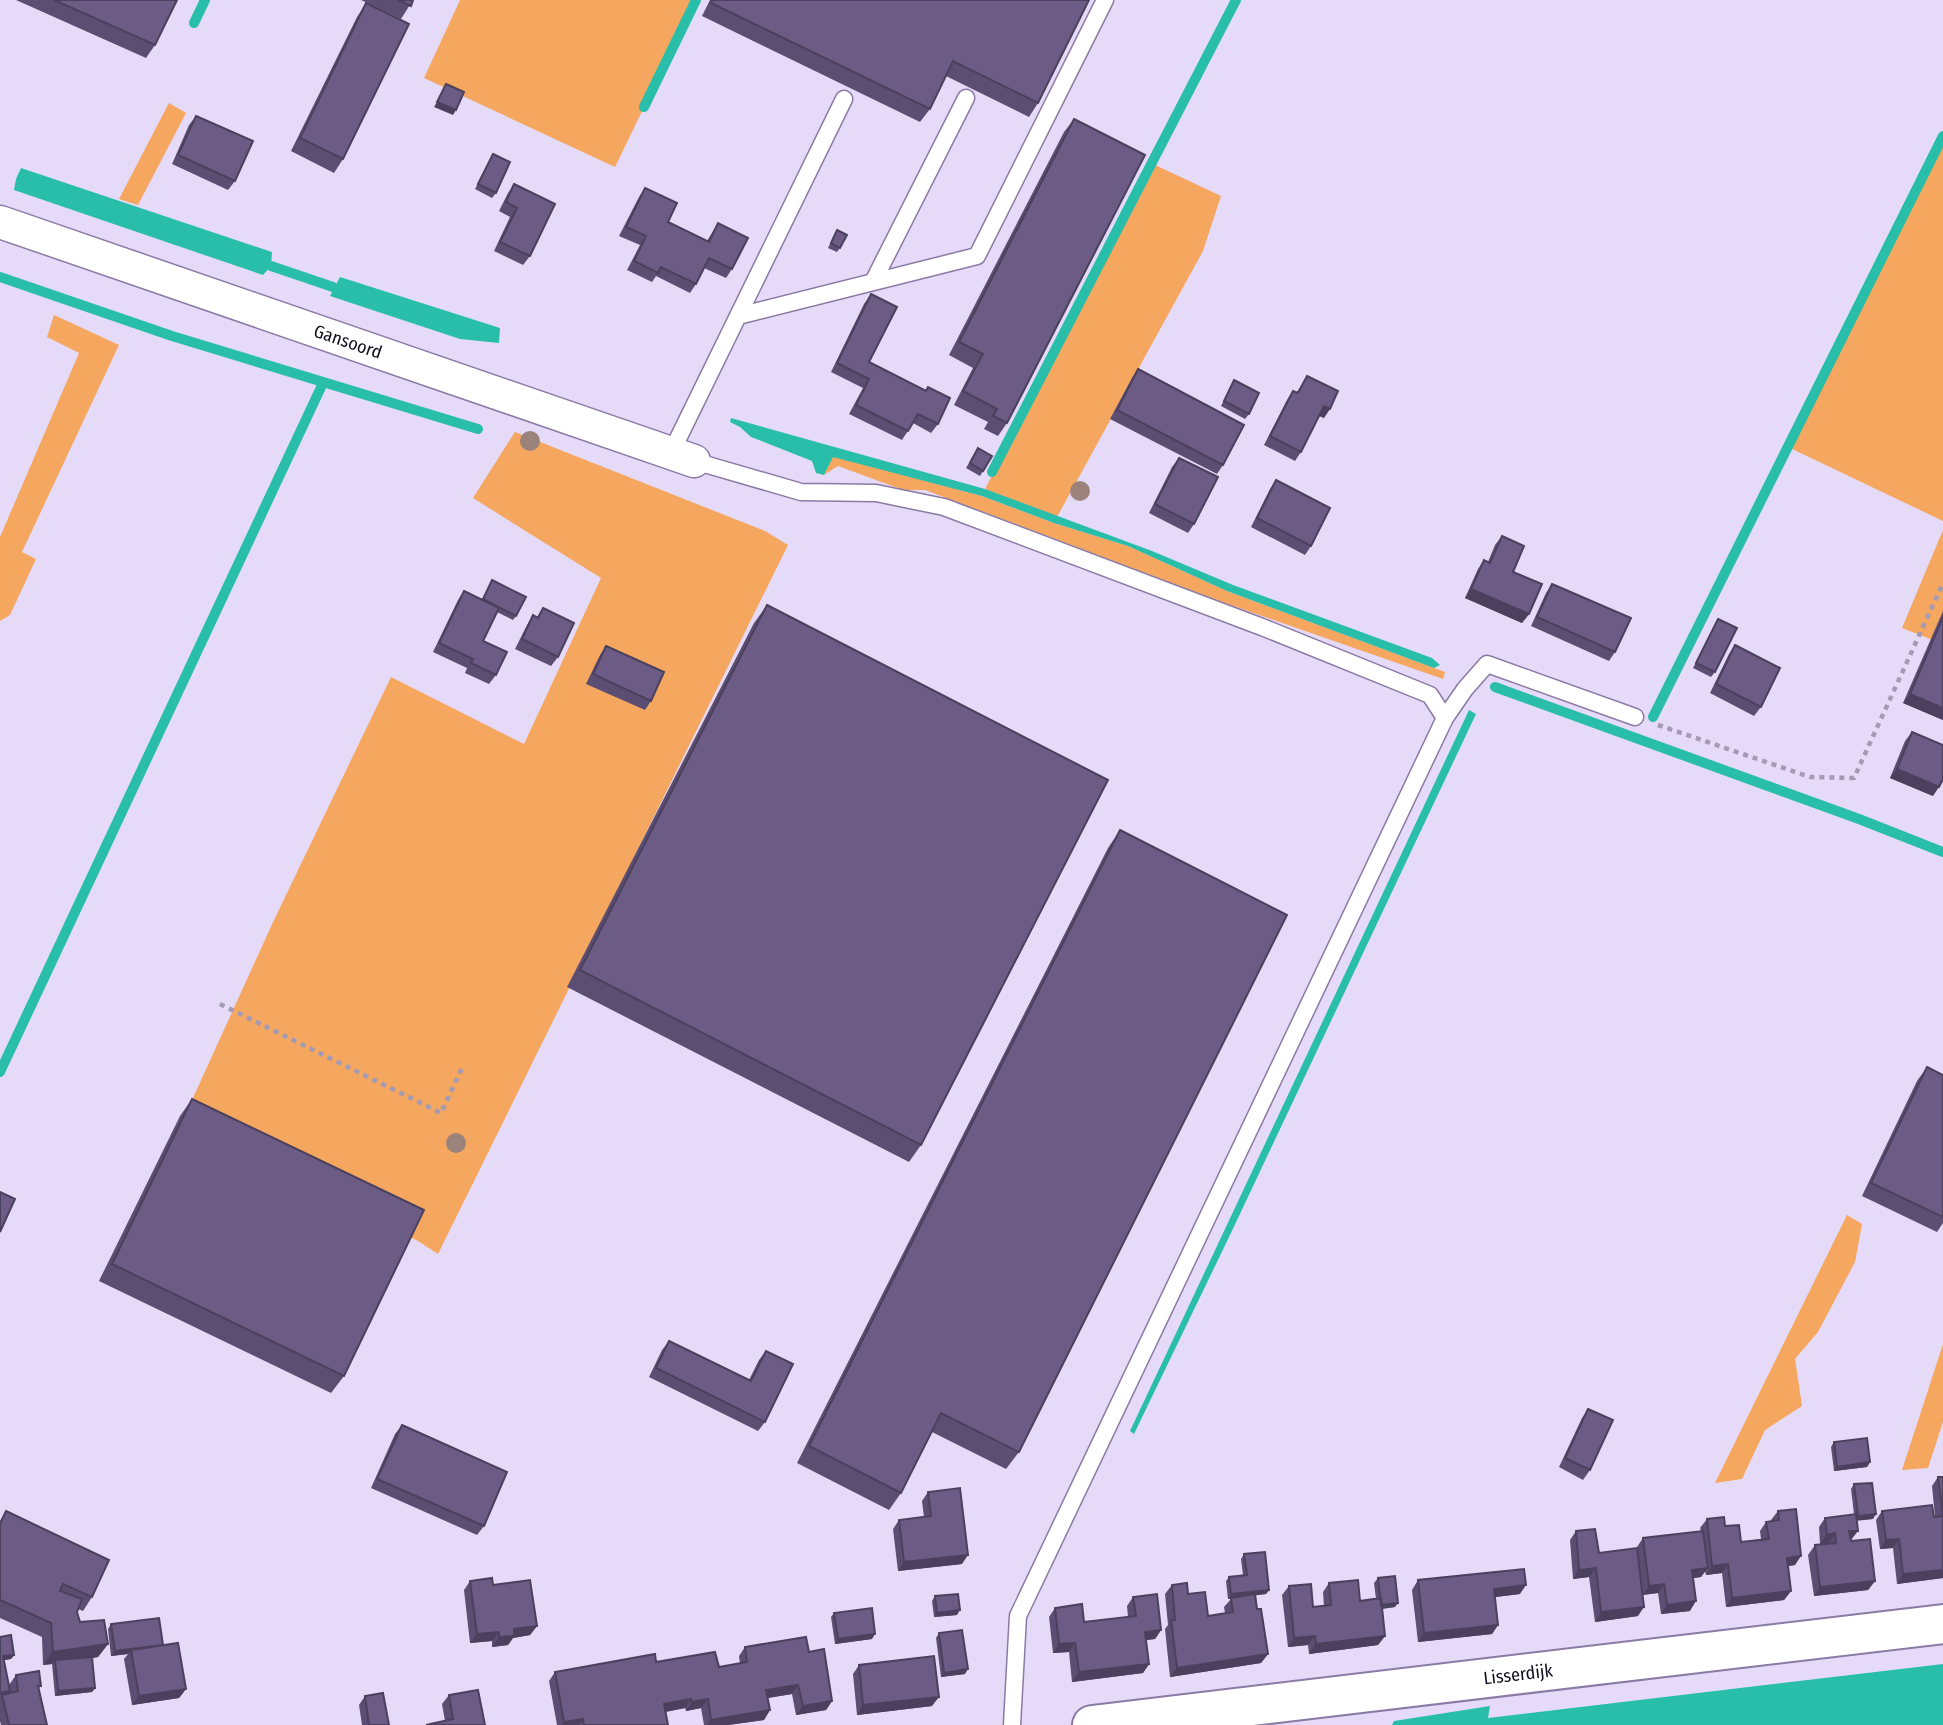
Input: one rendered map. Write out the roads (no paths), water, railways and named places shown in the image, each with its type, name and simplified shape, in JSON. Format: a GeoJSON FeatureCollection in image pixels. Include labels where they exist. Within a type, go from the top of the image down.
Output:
{"type":"FeatureCollection","features":[{"type":"Feature","properties":{"kind":"street","name":"Gansoord"},"geometry":{"type":"LineString","coordinates":[[0,222],[682,457]]}},
{"type":"Feature","properties":{"kind":"street","name":"Lisserdijk"},"geometry":{"type":"LineString","coordinates":[[1092,1725],[1943,1623]]}},
{"type":"Feature","properties":{"kind":"lane"},"geometry":{"type":"LineString","coordinates":[[738,316],[978,256],[1105,0]]}},
{"type":"Feature","properties":{"kind":"lane"},"geometry":{"type":"LineString","coordinates":[[873,282],[966,98]]}},
{"type":"Feature","properties":{"kind":"lane"},"geometry":{"type":"LineString","coordinates":[[844,99],[738,316],[682,457],[801,492],[876,493],[944,507],[1262,627],[1430,695],[1445,718]]}},
{"type":"Feature","properties":{"kind":"lane"},"geometry":{"type":"LineString","coordinates":[[1012,1725],[1018,1616],[1445,718],[1487,664],[1635,717]]}},
{"type":"Feature","properties":{"kind":"waterway"},"geometry":{"type":"LineString","coordinates":[[194,23],[205,0]]}},
{"type":"Feature","properties":{"kind":"waterway"},"geometry":{"type":"LineString","coordinates":[[644,107],[696,0]]}},
{"type":"Feature","properties":{"kind":"waterway"},"geometry":{"type":"LineString","coordinates":[[992,472],[1236,0]]}},
{"type":"Feature","properties":{"kind":"waterway"},"geometry":{"type":"LineString","coordinates":[[1653,717],[1943,136]]}},
{"type":"Feature","properties":{"kind":"waterway"},"geometry":{"type":"LineString","coordinates":[[271,266],[333,287]]}},
{"type":"Feature","properties":{"kind":"waterway"},"geometry":{"type":"LineString","coordinates":[[0,277],[172,336],[478,429]]}},
{"type":"Feature","properties":{"kind":"waterway"},"geometry":{"type":"LineString","coordinates":[[0,1072],[323,383]]}},
{"type":"Feature","properties":{"kind":"waterway"},"geometry":{"type":"LineString","coordinates":[[1495,687],[1943,852]]}}]}
